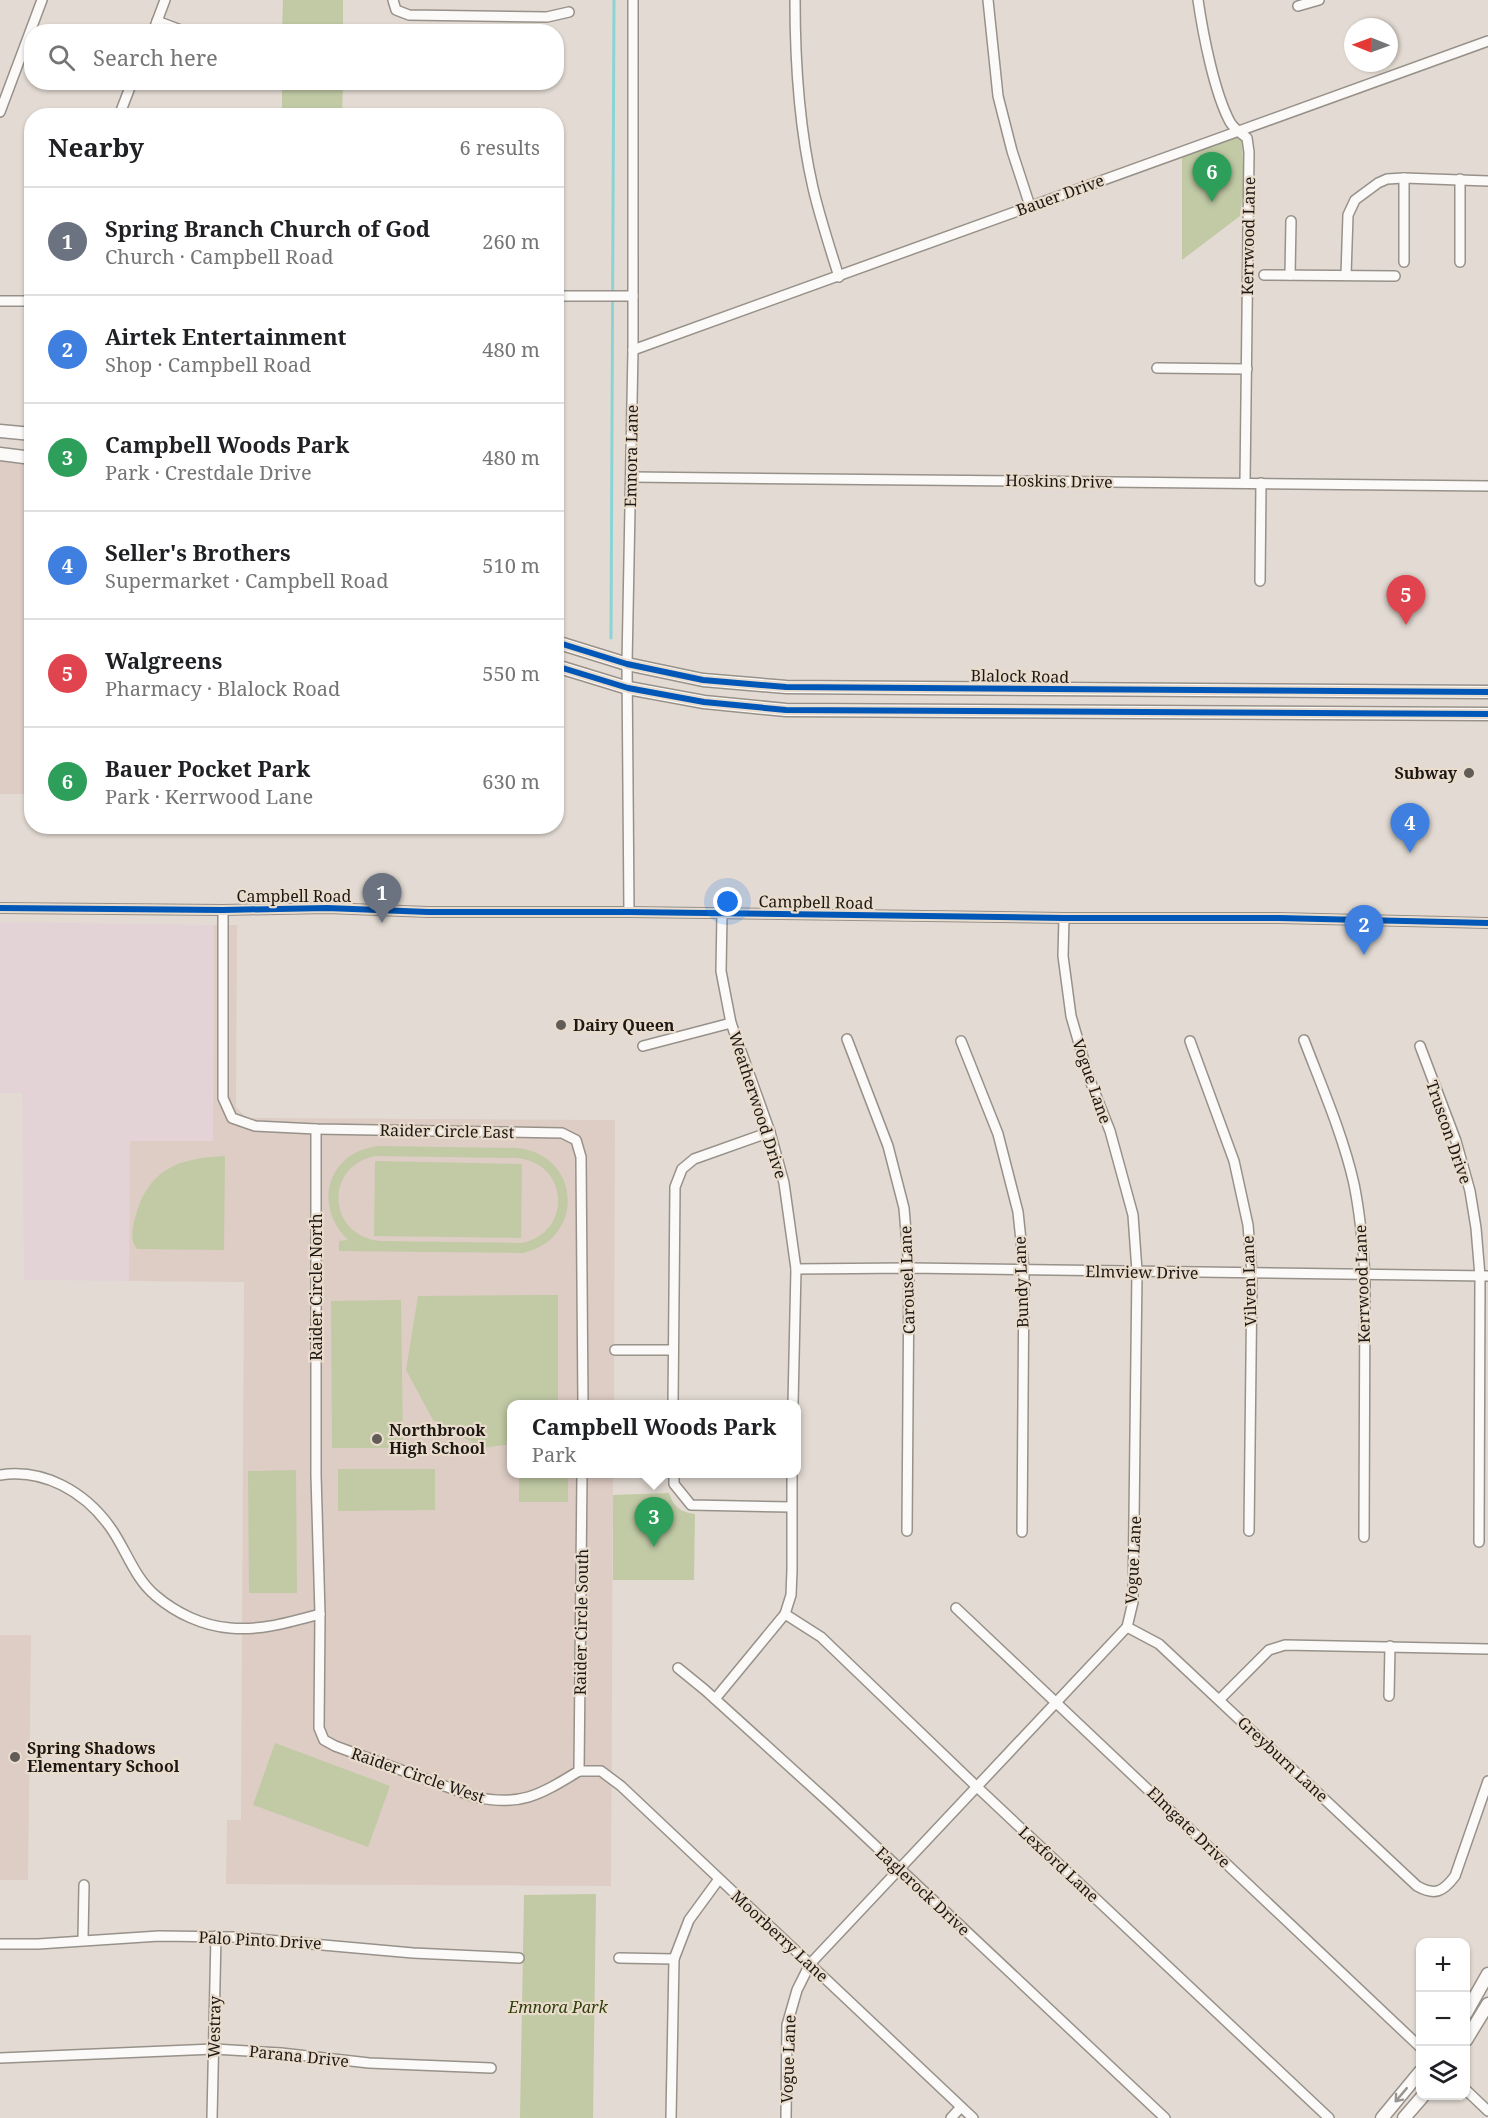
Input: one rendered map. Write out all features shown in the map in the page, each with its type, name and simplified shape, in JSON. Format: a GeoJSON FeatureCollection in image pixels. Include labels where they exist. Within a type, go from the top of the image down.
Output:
{"type":"FeatureCollection","features":[{"type":"Feature","properties":{"kind":"main road"},"geometry":{"type":"LineString","coordinates":[[0,431],[24,433]]}},
{"type":"Feature","properties":{"kind":"main road"},"geometry":{"type":"LineString","coordinates":[[0,454],[24,457]]}},
{"type":"Feature","properties":{"kind":"main road","name":"Blalock Road"},"geometry":{"type":"LineString","coordinates":[[564,644],[627,664],[703,680],[786,687],[1488,692]]}},
{"type":"Feature","properties":{"kind":"main road"},"geometry":{"type":"LineString","coordinates":[[564,668],[628,688],[710,702],[786,710],[1488,714]]}},
{"type":"Feature","properties":{"kind":"main road"},"geometry":{"type":"LineString","coordinates":[[855,710],[857,687]]}},
{"type":"Feature","properties":{"kind":"main road"},"geometry":{"type":"LineString","coordinates":[[1006,711],[1007,689]]}},
{"type":"Feature","properties":{"kind":"main road"},"geometry":{"type":"LineString","coordinates":[[1168,712],[1169,691]]}},
{"type":"Feature","properties":{"kind":"main road"},"geometry":{"type":"LineString","coordinates":[[1379,713],[1383,692]]}},
{"type":"Feature","properties":{"kind":"main road"},"geometry":{"type":"LineString","coordinates":[[1470,2006],[1488,1974]]}},
{"type":"Feature","properties":{"kind":"main road"},"geometry":{"type":"LineString","coordinates":[[1470,2033],[1488,2004]]}},
{"type":"Feature","properties":{"kind":"main road"},"geometry":{"type":"LineString","coordinates":[[1382,2118],[1416,2078]]}},
{"type":"Feature","properties":{"kind":"main road"},"geometry":{"type":"LineString","coordinates":[[1404,2118],[1420,2100]]}},
{"type":"Feature","properties":{"kind":"street"},"geometry":{"type":"LineString","coordinates":[[33,24],[42,0]]}},
{"type":"Feature","properties":{"kind":"street"},"geometry":{"type":"LineString","coordinates":[[156,24],[165,0]]}},
{"type":"Feature","properties":{"kind":"street"},"geometry":{"type":"LineString","coordinates":[[393,0],[396,10],[409,15],[547,17],[570,12]]}},
{"type":"Feature","properties":{"kind":"street","name":"Emnora Lane"},"geometry":{"type":"LineString","coordinates":[[629,912],[627,664],[633,350],[629,296],[633,0]]}},
{"type":"Feature","properties":{"kind":"street"},"geometry":{"type":"LineString","coordinates":[[795,0],[795,40],[800,107],[809,165],[813,189],[839,277]]}},
{"type":"Feature","properties":{"kind":"street"},"geometry":{"type":"LineString","coordinates":[[988,0],[998,96],[1012,151],[1030,206]]}},
{"type":"Feature","properties":{"kind":"street","name":"Kerrwood Lane"},"geometry":{"type":"LineString","coordinates":[[1198,0],[1203,34],[1220,95],[1230,122],[1247,138],[1249,152],[1245,483]]}},
{"type":"Feature","properties":{"kind":"street"},"geometry":{"type":"LineString","coordinates":[[1298,6],[1319,0]]}},
{"type":"Feature","properties":{"kind":"street"},"geometry":{"type":"LineString","coordinates":[[157,21],[165,24]]}},
{"type":"Feature","properties":{"kind":"street","name":"Bauer Drive"},"geometry":{"type":"LineString","coordinates":[[633,350],[1488,41]]}},
{"type":"Feature","properties":{"kind":"street"},"geometry":{"type":"LineString","coordinates":[[0,112],[24,48]]}},
{"type":"Feature","properties":{"kind":"street"},"geometry":{"type":"LineString","coordinates":[[122,108],[129,90]]}},
{"type":"Feature","properties":{"kind":"street"},"geometry":{"type":"LineString","coordinates":[[1404,178],[1404,262]]}},
{"type":"Feature","properties":{"kind":"street"},"geometry":{"type":"LineString","coordinates":[[1346,275],[1348,215],[1355,200],[1387,179],[1488,181]]}},
{"type":"Feature","properties":{"kind":"street"},"geometry":{"type":"LineString","coordinates":[[1460,179],[1460,262]]}},
{"type":"Feature","properties":{"kind":"street"},"geometry":{"type":"LineString","coordinates":[[1290,275],[1291,220]]}},
{"type":"Feature","properties":{"kind":"street"},"geometry":{"type":"LineString","coordinates":[[1264,275],[1395,276]]}},
{"type":"Feature","properties":{"kind":"street"},"geometry":{"type":"LineString","coordinates":[[564,296],[629,296]]}},
{"type":"Feature","properties":{"kind":"street"},"geometry":{"type":"LineString","coordinates":[[0,300],[24,301]]}},
{"type":"Feature","properties":{"kind":"street"},"geometry":{"type":"LineString","coordinates":[[1157,368],[1246,369]]}},
{"type":"Feature","properties":{"kind":"street","name":"Hoskins Drive"},"geometry":{"type":"LineString","coordinates":[[631,477],[1488,486]]}},
{"type":"Feature","properties":{"kind":"street"},"geometry":{"type":"LineString","coordinates":[[1260,581],[1261,483]]}},
{"type":"Feature","properties":{"kind":"street","name":"Campbell Road"},"geometry":{"type":"LineString","coordinates":[[0,908],[223,910],[327,908],[428,912],[1279,918],[1488,923]]}},
{"type":"Feature","properties":{"kind":"street"},"geometry":{"type":"LineString","coordinates":[[223,910],[223,1098],[232,1118],[255,1126],[316,1129]]}},
{"type":"Feature","properties":{"kind":"street","name":"Weatherwood Drive"},"geometry":{"type":"LineString","coordinates":[[722,914],[722,971],[731,1023],[770,1132],[784,1183],[796,1269],[793,1400]]}},
{"type":"Feature","properties":{"kind":"street","name":"Vogue Lane"},"geometry":{"type":"LineString","coordinates":[[786,2118],[787,2025],[797,1989],[810,1964],[1127,1627],[1133,1602],[1137,1271],[1133,1215],[1121,1166],[1089,1078],[1071,1016],[1063,956],[1064,918]]}},
{"type":"Feature","properties":{"kind":"street"},"geometry":{"type":"LineString","coordinates":[[643,1046],[731,1023]]}},
{"type":"Feature","properties":{"kind":"street","name":"Carousel Lane"},"geometry":{"type":"LineString","coordinates":[[847,1039],[888,1146],[904,1208],[909,1268],[907,1531]]}},
{"type":"Feature","properties":{"kind":"street","name":"Kerrwood Lane"},"geometry":{"type":"LineString","coordinates":[[1304,1040],[1336,1125],[1354,1182],[1363,1241],[1365,1276],[1364,1537]]}},
{"type":"Feature","properties":{"kind":"street","name":"Bundy Lane"},"geometry":{"type":"LineString","coordinates":[[961,1041],[998,1134],[1018,1212],[1024,1269],[1022,1532]]}},
{"type":"Feature","properties":{"kind":"street","name":"Vilven Lane"},"geometry":{"type":"LineString","coordinates":[[1190,1041],[1234,1161],[1248,1225],[1251,1274],[1248,1531]]}},
{"type":"Feature","properties":{"kind":"street","name":"Truscon Drive"},"geometry":{"type":"LineString","coordinates":[[1420,1046],[1448,1118],[1463,1166],[1484,1276],[1479,1542]]}},
{"type":"Feature","properties":{"kind":"street","name":"Raider Circle East"},"geometry":{"type":"LineString","coordinates":[[316,1129],[562,1133],[576,1140],[581,1157],[583,1400]]}},
{"type":"Feature","properties":{"kind":"street","name":"Raider Circle North"},"geometry":{"type":"LineString","coordinates":[[316,1129],[319,1728],[324,1740]]}},
{"type":"Feature","properties":{"kind":"street"},"geometry":{"type":"LineString","coordinates":[[673,1400],[675,1187],[682,1169],[694,1159],[770,1132]]}},
{"type":"Feature","properties":{"kind":"street","name":"Elmview Drive"},"geometry":{"type":"LineString","coordinates":[[796,1269],[1024,1269],[1365,1276],[1484,1276]]}},
{"type":"Feature","properties":{"kind":"street"},"geometry":{"type":"LineString","coordinates":[[615,1350],[673,1350]]}},
{"type":"Feature","properties":{"kind":"street"},"geometry":{"type":"LineString","coordinates":[[0,1475],[42,1477],[66,1486],[81,1497],[111,1528],[137,1574],[155,1595],[195,1621],[229,1628],[262,1629],[320,1614]]}},
{"type":"Feature","properties":{"kind":"street","name":"Raider Circle South"},"geometry":{"type":"LineString","coordinates":[[579,1771],[582,1478]]}},
{"type":"Feature","properties":{"kind":"street"},"geometry":{"type":"LineString","coordinates":[[674,1478],[674,1484],[691,1505],[791,1507]]}},
{"type":"Feature","properties":{"kind":"street"},"geometry":{"type":"LineString","coordinates":[[715,1699],[785,1614],[791,1595],[792,1478]]}},
{"type":"Feature","properties":{"kind":"street","name":"Elmgate Drive"},"geometry":{"type":"LineString","coordinates":[[956,1608],[1419,2046]]}},
{"type":"Feature","properties":{"kind":"street","name":"Lexford Lane"},"geometry":{"type":"LineString","coordinates":[[785,1614],[821,1637],[1329,2118]]}},
{"type":"Feature","properties":{"kind":"street","name":"Greyburn Lane"},"geometry":{"type":"LineString","coordinates":[[1127,1627],[1160,1644],[1417,1886],[1426,1891],[1437,1892],[1447,1887],[1455,1875],[1488,1781]]}},
{"type":"Feature","properties":{"kind":"street"},"geometry":{"type":"LineString","coordinates":[[1220,1699],[1269,1650],[1285,1645],[1488,1649]]}},
{"type":"Feature","properties":{"kind":"street"},"geometry":{"type":"LineString","coordinates":[[1389,1696],[1390,1646]]}},
{"type":"Feature","properties":{"kind":"street","name":"Eaglerock Drive"},"geometry":{"type":"LineString","coordinates":[[678,1668],[715,1699],[900,1869],[1165,2118]]}},
{"type":"Feature","properties":{"kind":"street","name":"Raider Circle West"},"geometry":{"type":"LineString","coordinates":[[324,1740],[429,1781],[475,1797],[498,1802],[527,1798],[579,1771]]}},
{"type":"Feature","properties":{"kind":"street","name":"Moorberry Lane"},"geometry":{"type":"LineString","coordinates":[[579,1771],[601,1771],[608,1774],[973,2118]]}},
{"type":"Feature","properties":{"kind":"street"},"geometry":{"type":"LineString","coordinates":[[670,2118],[674,1959],[689,1920],[719,1879]]}},
{"type":"Feature","properties":{"kind":"street"},"geometry":{"type":"LineString","coordinates":[[83,1939],[84,1885]]}},
{"type":"Feature","properties":{"kind":"street","name":"Palo Pinto Drive"},"geometry":{"type":"LineString","coordinates":[[0,1944],[83,1939],[216,1936],[286,1940],[413,1953],[519,1958]]}},
{"type":"Feature","properties":{"kind":"street","name":"Westray"},"geometry":{"type":"LineString","coordinates":[[212,2118],[216,1936]]}},
{"type":"Feature","properties":{"kind":"street"},"geometry":{"type":"LineString","coordinates":[[619,1958],[674,1959]]}},
{"type":"Feature","properties":{"kind":"street","name":"Parana Drive"},"geometry":{"type":"LineString","coordinates":[[0,2058],[214,2049],[281,2053],[369,2063],[490,2068]]}},
{"type":"Feature","properties":{"kind":"street"},"geometry":{"type":"LineString","coordinates":[[1470,2094],[1488,2111]]}},
{"type":"Feature","properties":{"kind":"street"},"geometry":{"type":"LineString","coordinates":[[951,2118],[961,2107]]}},
{"type":"Feature","properties":{"kind":"shaded area"},"geometry":{"type":"Polygon","coordinates":[[[0,461],[24,463],[24,794],[0,794],[0,461]]]}},
{"type":"Feature","properties":{"kind":"shaded area"},"geometry":{"type":"Polygon","coordinates":[[[0,922],[214,925],[213,1141],[130,1141],[129,1281],[24,1280],[22,1093],[0,1093],[0,922]]]}},
{"type":"Feature","properties":{"kind":"shaded area","name":"Northbrook High School"},"geometry":{"type":"Polygon","coordinates":[[[214,925],[237,925],[236,1107],[247,1118],[615,1120],[614,1400],[507,1400],[507,1478],[613,1478],[611,1886],[226,1884],[227,1820],[241,1820],[244,1282],[129,1281],[130,1141],[213,1141],[214,925]]]}},
{"type":"Feature","properties":{"kind":"shaded area","name":"Spring Shadows Elementary School"},"geometry":{"type":"Polygon","coordinates":[[[0,1635],[31,1635],[28,1880],[0,1880],[0,1635]]]}},
{"type":"Feature","properties":{"kind":"green space"},"geometry":{"type":"Polygon","coordinates":[[[283,0],[343,0],[343,24],[282,24],[283,0]]]}},
{"type":"Feature","properties":{"kind":"green space"},"geometry":{"type":"Polygon","coordinates":[[[282,90],[343,90],[342,108],[282,108],[282,90]]]}},
{"type":"Feature","properties":{"kind":"green space"},"geometry":{"type":"Polygon","coordinates":[[[1237,138],[1242,141],[1244,187],[1240,216],[1182,260],[1182,157],[1237,138]]]}},
{"type":"Feature","properties":{"kind":"green space"},"geometry":{"type":"Polygon","coordinates":[[[381,1146],[517,1148],[538,1154],[554,1165],[564,1180],[568,1198],[566,1215],[558,1232],[543,1245],[523,1253],[339,1251],[339,1241],[348,1240],[337,1226],[330,1211],[328,1196],[331,1181],[338,1168],[349,1157],[363,1149],[381,1146]],[[375,1156],[358,1163],[347,1173],[340,1186],[338,1201],[342,1215],[350,1227],[363,1236],[380,1241],[522,1243],[539,1236],[550,1226],[557,1213],[558,1198],[555,1184],[547,1172],[534,1163],[517,1158],[375,1156]]]}},
{"type":"Feature","properties":{"kind":"green space"},"geometry":{"type":"Polygon","coordinates":[[[225,1156],[224,1250],[137,1249],[132,1238],[135,1218],[141,1201],[157,1177],[167,1169],[179,1164],[208,1157],[225,1156]]]}},
{"type":"Feature","properties":{"kind":"green space"},"geometry":{"type":"Polygon","coordinates":[[[375,1161],[522,1164],[521,1238],[374,1236],[375,1161]]]}},
{"type":"Feature","properties":{"kind":"green space"},"geometry":{"type":"Polygon","coordinates":[[[558,1295],[558,1400],[507,1400],[507,1445],[482,1448],[433,1420],[406,1370],[418,1296],[558,1295]]]}},
{"type":"Feature","properties":{"kind":"green space"},"geometry":{"type":"Polygon","coordinates":[[[401,1300],[403,1448],[332,1448],[331,1301],[401,1300]]]}},
{"type":"Feature","properties":{"kind":"green space"},"geometry":{"type":"Polygon","coordinates":[[[338,1469],[435,1469],[435,1510],[338,1511],[338,1469]]]}},
{"type":"Feature","properties":{"kind":"green space"},"geometry":{"type":"Polygon","coordinates":[[[296,1470],[297,1593],[249,1593],[248,1471],[296,1470]]]}},
{"type":"Feature","properties":{"kind":"green space"},"geometry":{"type":"Polygon","coordinates":[[[519,1478],[568,1478],[568,1502],[519,1502],[519,1478]]]}},
{"type":"Feature","properties":{"kind":"green space"},"geometry":{"type":"Polygon","coordinates":[[[669,1493],[678,1508],[695,1514],[694,1580],[613,1580],[613,1495],[669,1493]]]}},
{"type":"Feature","properties":{"kind":"green space"},"geometry":{"type":"Polygon","coordinates":[[[275,1743],[390,1786],[368,1847],[253,1805],[275,1743]]]}},
{"type":"Feature","properties":{"kind":"green space","name":"Emnora Park"},"geometry":{"type":"Polygon","coordinates":[[[596,1894],[593,2118],[520,2118],[524,1895],[596,1894]]]}},
{"type":"Feature","properties":{"kind":"waterway"},"geometry":{"type":"LineString","coordinates":[[611,638],[614,0]]}},
{"type":"Feature","properties":{"kind":"cycle path"},"geometry":{"type":"LineString","coordinates":[[564,644],[627,664],[703,680],[786,687],[1488,692]]}},
{"type":"Feature","properties":{"kind":"cycle path"},"geometry":{"type":"LineString","coordinates":[[564,668],[628,688],[704,702],[786,710],[1488,714]]}},
{"type":"Feature","properties":{"kind":"cycle path"},"geometry":{"type":"LineString","coordinates":[[0,908],[223,910],[327,908],[428,912],[1279,918],[1488,923]]}},
{"type":"Feature","properties":{"kind":"place","name":"Bauer Pocket Park"},"geometry":{"type":"Point","coordinates":[1212,202]}},
{"type":"Feature","properties":{"kind":"place","name":"Walgreens"},"geometry":{"type":"Point","coordinates":[1406,625]}},
{"type":"Feature","properties":{"kind":"place","name":"Subway"},"geometry":{"type":"Point","coordinates":[1469,773]}},
{"type":"Feature","properties":{"kind":"place","name":"Seller's Brothers"},"geometry":{"type":"Point","coordinates":[1410,853]}},
{"type":"Feature","properties":{"kind":"place","name":"Spring Branch Church of God"},"geometry":{"type":"Point","coordinates":[382,923]}},
{"type":"Feature","properties":{"kind":"place","name":"Airtek Entertainment"},"geometry":{"type":"Point","coordinates":[1364,955]}},
{"type":"Feature","properties":{"kind":"place","name":"Dairy Queen"},"geometry":{"type":"Point","coordinates":[561,1025]}},
{"type":"Feature","properties":{"kind":"place","name":"Northbrook High School"},"geometry":{"type":"Point","coordinates":[377,1439]}},
{"type":"Feature","properties":{"kind":"place","name":"Campbell Woods Park"},"geometry":{"type":"Point","coordinates":[654,1547]}},
{"type":"Feature","properties":{"kind":"place","name":"Spring Shadows Elementary School"},"geometry":{"type":"Point","coordinates":[15,1757]}}]}
